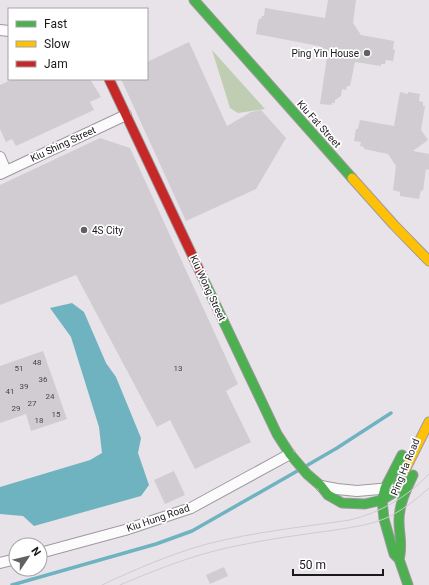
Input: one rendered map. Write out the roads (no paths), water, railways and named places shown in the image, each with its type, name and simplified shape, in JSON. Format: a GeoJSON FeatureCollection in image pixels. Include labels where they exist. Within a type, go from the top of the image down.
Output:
{"type":"FeatureCollection","features":[{"type":"Feature","properties":{"kind":"street","name":"Kiu Fat Street"},"geometry":{"type":"LineString","coordinates":[[194,0],[394,225],[429,261]]}},
{"type":"Feature","properties":{"kind":"street","name":"Kiu Wong Street"},"geometry":{"type":"LineString","coordinates":[[109,80],[277,434],[307,474],[328,494],[342,503],[365,504],[382,500]]}},
{"type":"Feature","properties":{"kind":"street","name":"Kiu Shing Street"},"geometry":{"type":"LineString","coordinates":[[3,172],[126,115]]}},
{"type":"Feature","properties":{"kind":"street"},"geometry":{"type":"LineString","coordinates":[[0,157],[3,172]]}},
{"type":"Feature","properties":{"kind":"street","name":"Ping Ha Road"},"geometry":{"type":"LineString","coordinates":[[399,559],[402,552],[399,530],[401,489],[429,441],[425,431],[429,422]]}},
{"type":"Feature","properties":{"kind":"street","name":"Ping Ha Road"},"geometry":{"type":"LineString","coordinates":[[408,585],[399,559],[394,554],[384,519],[382,500],[385,488],[413,434],[425,431]]}},
{"type":"Feature","properties":{"kind":"street","name":"Kiu Hung Road"},"geometry":{"type":"LineString","coordinates":[[48,551],[125,530],[191,508],[292,456]]}},
{"type":"Feature","properties":{"kind":"street","name":"Kiu Wong Street"},"geometry":{"type":"LineString","coordinates":[[321,486],[337,490],[357,491],[385,488],[401,489]]}},
{"type":"Feature","properties":{"kind":"street"},"geometry":{"type":"LineString","coordinates":[[382,500],[401,489]]}},
{"type":"Feature","properties":{"kind":"water"},"geometry":{"type":"Polygon","coordinates":[[[72,303],[84,312],[106,363],[116,377],[141,438],[138,453],[149,485],[141,496],[34,526],[23,516],[0,514],[0,487],[90,460],[102,453],[99,427],[71,337],[50,308],[72,303]]]}},
{"type":"Feature","properties":{"kind":"waterway"},"geometry":{"type":"LineString","coordinates":[[306,466],[391,413]]}},
{"type":"Feature","properties":{"kind":"waterway"},"geometry":{"type":"LineString","coordinates":[[12,585],[156,544],[192,531],[299,470]]}},
{"type":"Feature","properties":{"kind":"tram line"},"geometry":{"type":"LineString","coordinates":[[102,585],[154,562],[207,544],[260,533],[350,520],[361,517],[383,508],[402,497],[429,474]]}},
{"type":"Feature","properties":{"kind":"tram line"},"geometry":{"type":"LineString","coordinates":[[120,585],[179,562],[225,548],[356,526],[384,519],[402,509],[429,488]]}},
{"type":"Feature","properties":{"kind":"place","name":"Ping Yin House"},"geometry":{"type":"Point","coordinates":[367,53]}},
{"type":"Feature","properties":{"kind":"place","name":"4S City"},"geometry":{"type":"Point","coordinates":[84,230]}}]}
